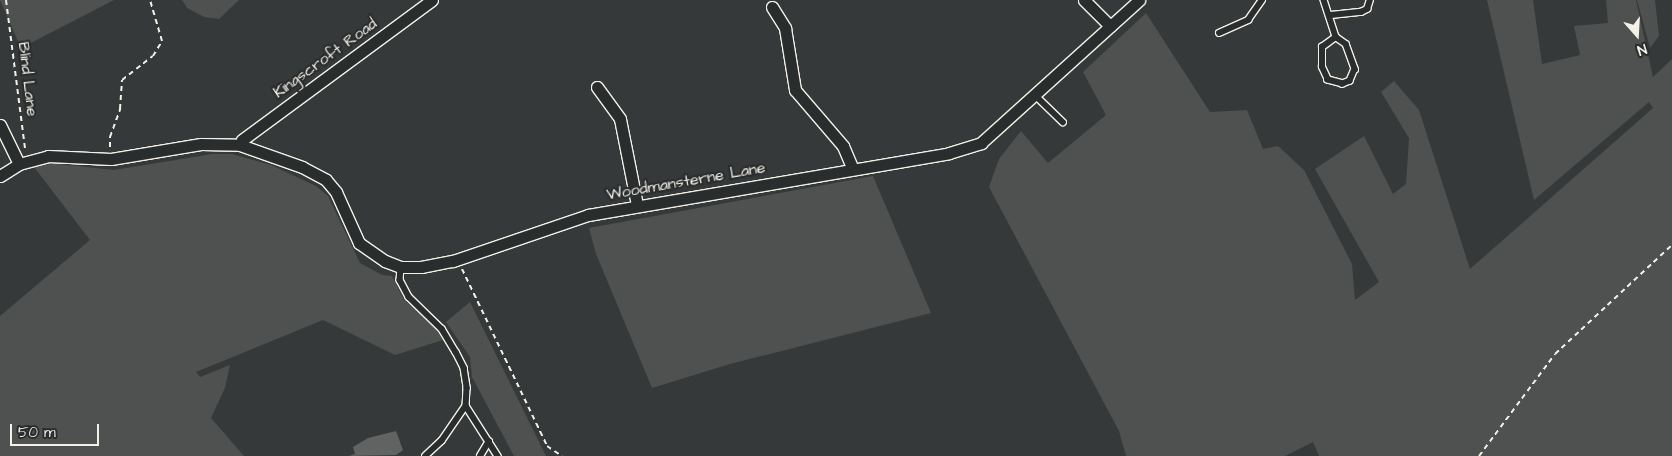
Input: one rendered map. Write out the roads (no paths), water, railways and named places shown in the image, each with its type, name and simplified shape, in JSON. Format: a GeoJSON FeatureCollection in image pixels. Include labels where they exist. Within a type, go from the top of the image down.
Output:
{"type":"FeatureCollection","features":[{"type":"Feature","properties":{"kind":"street","name":"Kingscroft Road"},"geometry":{"type":"LineString","coordinates":[[240,145],[242,140],[432,0]]}},
{"type":"Feature","properties":{"kind":"street"},"geometry":{"type":"LineString","coordinates":[[1084,0],[1110,26]]}},
{"type":"Feature","properties":{"kind":"street","name":"Woodmansterne Lane"},"geometry":{"type":"LineString","coordinates":[[0,176],[22,163],[48,156],[111,159],[201,144],[240,145],[302,167],[326,180],[336,192],[359,243],[378,258],[401,267],[459,259],[588,215],[637,204],[949,153],[981,143],[1139,0]]}},
{"type":"Feature","properties":{"kind":"street"},"geometry":{"type":"LineString","coordinates":[[772,7],[785,28],[795,90],[843,146],[853,169]]}},
{"type":"Feature","properties":{"kind":"street"},"geometry":{"type":"LineString","coordinates":[[597,87],[620,119],[637,204]]}},
{"type":"Feature","properties":{"kind":"street"},"geometry":{"type":"LineString","coordinates":[[0,125],[22,163]]}},
{"type":"Feature","properties":{"kind":"lane"},"geometry":{"type":"LineString","coordinates":[[1219,33],[1248,20],[1262,0]]}},
{"type":"Feature","properties":{"kind":"lane"},"geometry":{"type":"LineString","coordinates":[[1324,0],[1336,37],[1346,44],[1355,69],[1350,81],[1343,84],[1328,80],[1322,67],[1322,47],[1336,37]]}},
{"type":"Feature","properties":{"kind":"lane"},"geometry":{"type":"LineString","coordinates":[[1330,16],[1356,14],[1368,9],[1370,0]]}},
{"type":"Feature","properties":{"kind":"lane"},"geometry":{"type":"LineString","coordinates":[[1036,95],[1063,122]]}},
{"type":"Feature","properties":{"kind":"lane"},"geometry":{"type":"LineString","coordinates":[[401,267],[400,280],[409,297],[442,329],[464,368],[466,406],[498,456]]}},
{"type":"Feature","properties":{"kind":"lane"},"geometry":{"type":"LineString","coordinates":[[426,456],[442,441],[466,406]]}},
{"type":"Feature","properties":{"kind":"lane"},"geometry":{"type":"LineString","coordinates":[[480,456],[489,441]]}}]}
